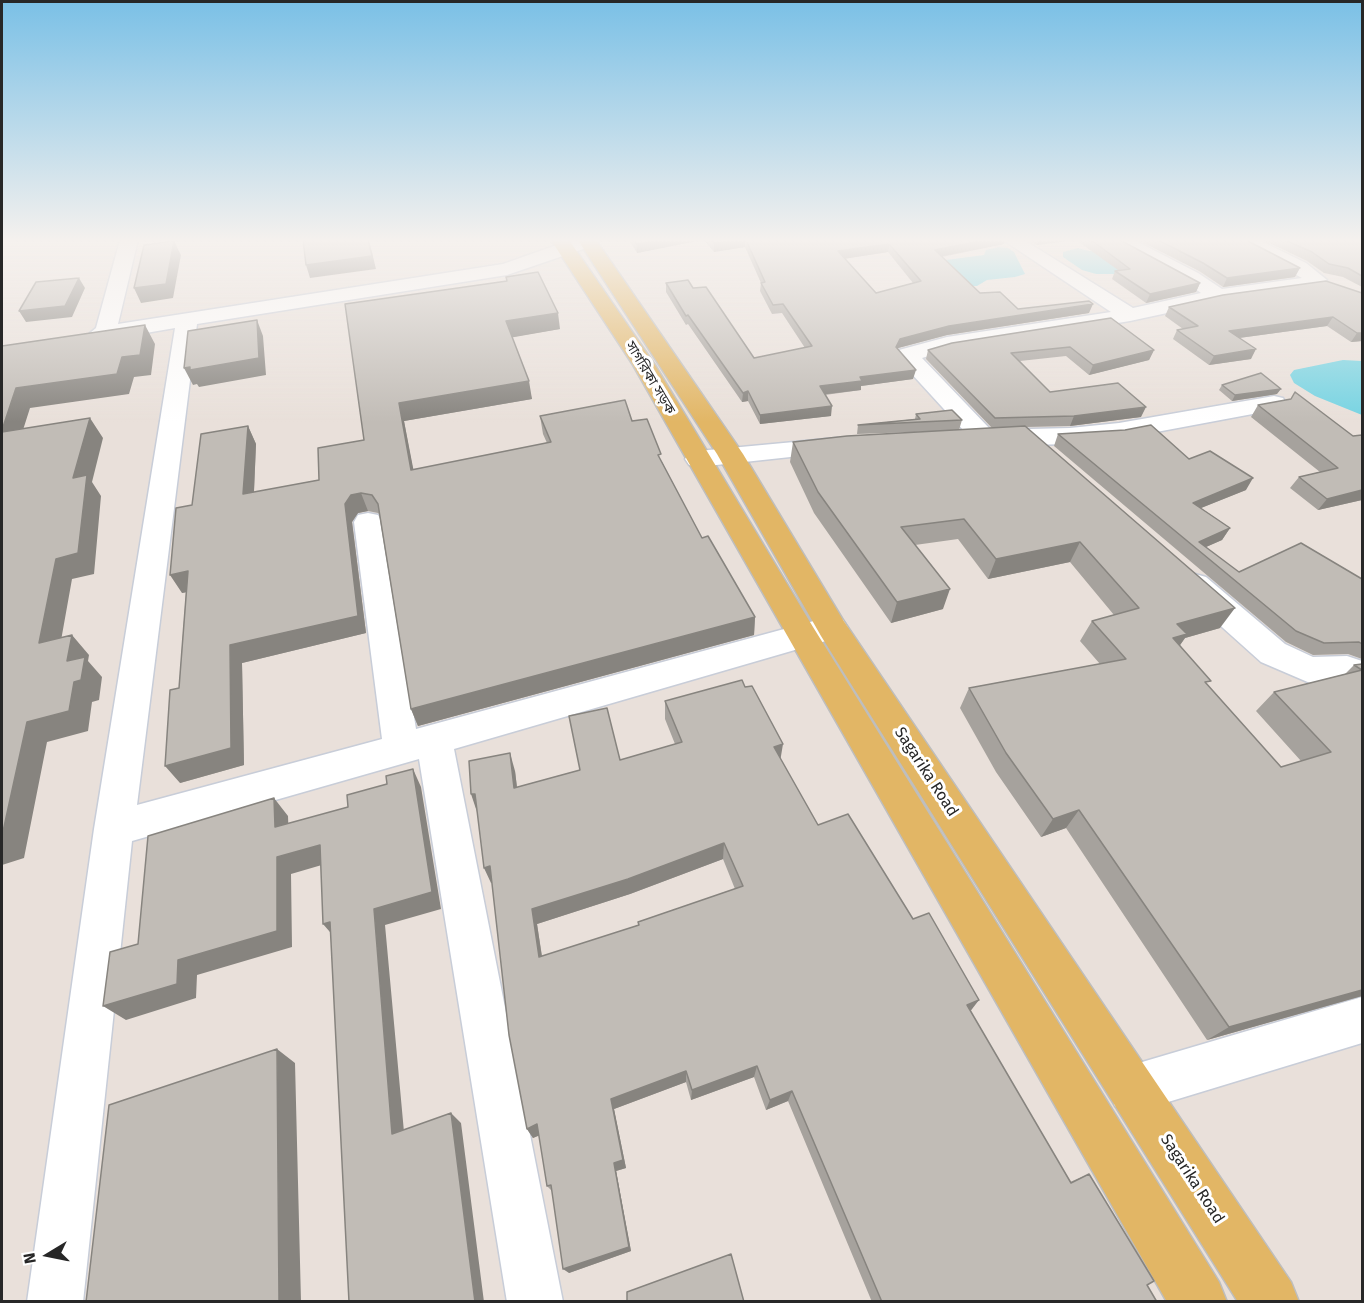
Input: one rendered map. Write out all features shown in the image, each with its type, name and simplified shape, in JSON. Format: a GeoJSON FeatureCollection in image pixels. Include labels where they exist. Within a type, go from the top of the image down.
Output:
{"type":"FeatureCollection","features":[{"type":"Feature","properties":{"kind":"main road","name":"Sagarika Road"},"geometry":{"type":"LineString","coordinates":[[613,301],[714,457],[817,632],[1083,1107],[1199,1302]]}},
{"type":"Feature","properties":{"kind":"main road","name":"Sagarika Road"},"geometry":{"type":"LineString","coordinates":[[817,632],[1132,1089],[1271,1302]]}},
{"type":"Feature","properties":{"kind":"main road"},"geometry":{"type":"LineString","coordinates":[[1083,1107],[1132,1089]]}},
{"type":"Feature","properties":{"kind":"street"},"geometry":{"type":"LineString","coordinates":[[105,333],[113,301]]}},
{"type":"Feature","properties":{"kind":"street"},"geometry":{"type":"LineString","coordinates":[[82,336],[307,301]]}},
{"type":"Feature","properties":{"kind":"street"},"geometry":{"type":"LineString","coordinates":[[1108,301],[1130,315]]}},
{"type":"Feature","properties":{"kind":"street"},"geometry":{"type":"LineString","coordinates":[[984,438],[907,355],[959,342],[1130,315],[1196,301]]}},
{"type":"Feature","properties":{"kind":"street"},"geometry":{"type":"LineString","coordinates":[[55,1302],[114,829],[187,320]]}},
{"type":"Feature","properties":{"kind":"street"},"geometry":{"type":"LineString","coordinates":[[949,440],[1070,436],[1119,431],[1274,403]]}},
{"type":"Feature","properties":{"kind":"street"},"geometry":{"type":"LineString","coordinates":[[1024,436],[1060,467]]}},
{"type":"Feature","properties":{"kind":"street"},"geometry":{"type":"LineString","coordinates":[[714,457],[855,445]]}},
{"type":"Feature","properties":{"kind":"street"},"geometry":{"type":"LineString","coordinates":[[368,522],[418,744],[535,1302]]}},
{"type":"Feature","properties":{"kind":"street"},"geometry":{"type":"LineString","coordinates":[[1175,568],[1273,653],[1310,670],[1347,669],[1362,674]]}},
{"type":"Feature","properties":{"kind":"street"},"geometry":{"type":"LineString","coordinates":[[114,829],[817,632]]}},
{"type":"Feature","properties":{"kind":"street"},"geometry":{"type":"LineString","coordinates":[[1132,1089],[1362,1020]]}},
{"type":"Feature","properties":{"kind":"water"},"geometry":{"type":"Polygon","coordinates":[[[1343,360],[1362,361],[1362,415],[1315,396],[1294,383],[1290,375],[1294,370],[1343,360]]]}},
{"type":"Feature","properties":{"kind":"building"},"geometry":{"type":"Polygon","coordinates":[[[25,301],[68,301],[65,306],[19,311],[25,301]]]}},
{"type":"Feature","properties":{"kind":"building"},"geometry":{"type":"Polygon","coordinates":[[[367,301],[552,301],[558,313],[506,321],[529,381],[399,403],[411,470],[551,442],[540,416],[625,400],[632,421],[647,419],[661,454],[658,455],[702,538],[708,536],[755,617],[411,709],[378,504],[372,495],[361,493],[351,495],[345,504],[358,616],[230,645],[231,748],[165,766],[170,690],[179,688],[188,571],[170,575],[176,508],[192,505],[201,434],[248,426],[243,494],[319,480],[318,448],[364,440],[345,304],[367,301]]]}},
{"type":"Feature","properties":{"kind":"building"},"geometry":{"type":"Polygon","coordinates":[[[677,301],[715,301],[754,358],[812,346],[783,304],[773,305],[771,301],[1009,301],[1018,309],[1089,301],[1093,304],[949,326],[900,339],[896,347],[916,370],[860,377],[862,381],[820,386],[832,406],[760,415],[748,391],[743,393],[677,301]]]}},
{"type":"Feature","properties":{"kind":"building"},"geometry":{"type":"Polygon","coordinates":[[[1197,301],[1362,301],[1362,333],[1357,333],[1333,317],[1229,331],[1256,349],[1214,356],[1177,330],[1198,326],[1169,307],[1197,301]]]}},
{"type":"Feature","properties":{"kind":"building"},"geometry":{"type":"Polygon","coordinates":[[[1111,318],[1154,350],[1093,365],[1070,347],[1011,353],[1050,392],[1118,383],[1146,407],[1074,416],[995,418],[928,350],[952,343],[1111,318]]]}},
{"type":"Feature","properties":{"kind":"building"},"geometry":{"type":"Polygon","coordinates":[[[257,320],[259,358],[190,370],[190,367],[184,368],[188,331],[257,320]]]}},
{"type":"Feature","properties":{"kind":"building"},"geometry":{"type":"Polygon","coordinates":[[[145,325],[140,355],[122,357],[117,374],[16,388],[2,430],[2,346],[145,325]]]}},
{"type":"Feature","properties":{"kind":"building"},"geometry":{"type":"Polygon","coordinates":[[[1261,373],[1281,389],[1235,395],[1222,385],[1261,373]]]}},
{"type":"Feature","properties":{"kind":"building"},"geometry":{"type":"Polygon","coordinates":[[[1295,392],[1353,436],[1362,435],[1362,490],[1327,499],[1299,477],[1338,468],[1258,405],[1291,399],[1295,392]]]}},
{"type":"Feature","properties":{"kind":"building"},"geometry":{"type":"Polygon","coordinates":[[[952,410],[962,420],[858,425],[920,419],[916,414],[952,410]]]}},
{"type":"Feature","properties":{"kind":"building"},"geometry":{"type":"Polygon","coordinates":[[[90,418],[73,478],[87,475],[78,553],[56,559],[39,643],[72,635],[67,661],[85,657],[81,680],[74,682],[69,711],[27,722],[2,836],[2,432],[90,418]]]}},
{"type":"Feature","properties":{"kind":"building"},"geometry":{"type":"Polygon","coordinates":[[[1151,425],[1189,459],[1210,451],[1253,478],[1193,503],[1230,528],[1199,542],[1239,572],[1301,543],[1362,579],[1362,644],[1359,642],[1324,643],[1296,631],[1058,434],[1125,430],[1151,425]]]}},
{"type":"Feature","properties":{"kind":"building"},"geometry":{"type":"Polygon","coordinates":[[[1025,426],[1235,608],[1177,624],[1187,634],[1173,638],[1211,681],[1205,682],[1281,767],[1331,752],[1274,692],[1362,670],[1362,990],[1229,1027],[1079,810],[1053,819],[1006,753],[969,688],[1126,659],[1092,621],[1139,608],[1080,542],[996,559],[964,519],[901,527],[950,589],[897,602],[818,492],[793,442],[847,436],[1025,426]]]}},
{"type":"Feature","properties":{"kind":"building"},"geometry":{"type":"Polygon","coordinates":[[[1362,664],[1362,670],[1354,665],[1362,664]]]}},
{"type":"Feature","properties":{"kind":"building"},"geometry":{"type":"Polygon","coordinates":[[[742,680],[745,687],[752,686],[783,744],[774,747],[818,825],[848,814],[913,919],[929,913],[979,1000],[967,1005],[1071,1183],[1089,1174],[1154,1281],[1147,1285],[1157,1302],[882,1302],[792,1091],[770,1100],[757,1066],[692,1090],[686,1071],[611,1099],[623,1160],[614,1163],[629,1247],[563,1269],[551,1185],[547,1186],[537,1124],[527,1129],[509,1035],[490,866],[484,868],[475,794],[471,794],[469,761],[510,753],[514,788],[580,770],[569,716],[607,708],[620,760],[682,742],[665,701],[742,680]],[[724,843],[628,879],[532,909],[539,957],[639,925],[638,922],[743,886],[724,843]]]}},
{"type":"Feature","properties":{"kind":"building"},"geometry":{"type":"Polygon","coordinates":[[[413,769],[432,892],[374,909],[392,1134],[451,1113],[475,1302],[349,1302],[330,922],[323,924],[320,845],[277,857],[277,931],[178,960],[177,984],[103,1006],[110,952],[138,944],[148,836],[274,798],[275,827],[348,807],[347,795],[387,784],[386,776],[413,769]]]}},
{"type":"Feature","properties":{"kind":"building"},"geometry":{"type":"Polygon","coordinates":[[[277,1049],[279,1302],[86,1302],[109,1105],[277,1049]]]}},
{"type":"Feature","properties":{"kind":"building"},"geometry":{"type":"Polygon","coordinates":[[[731,1254],[744,1302],[627,1302],[627,1292],[731,1254]]]}}]}
